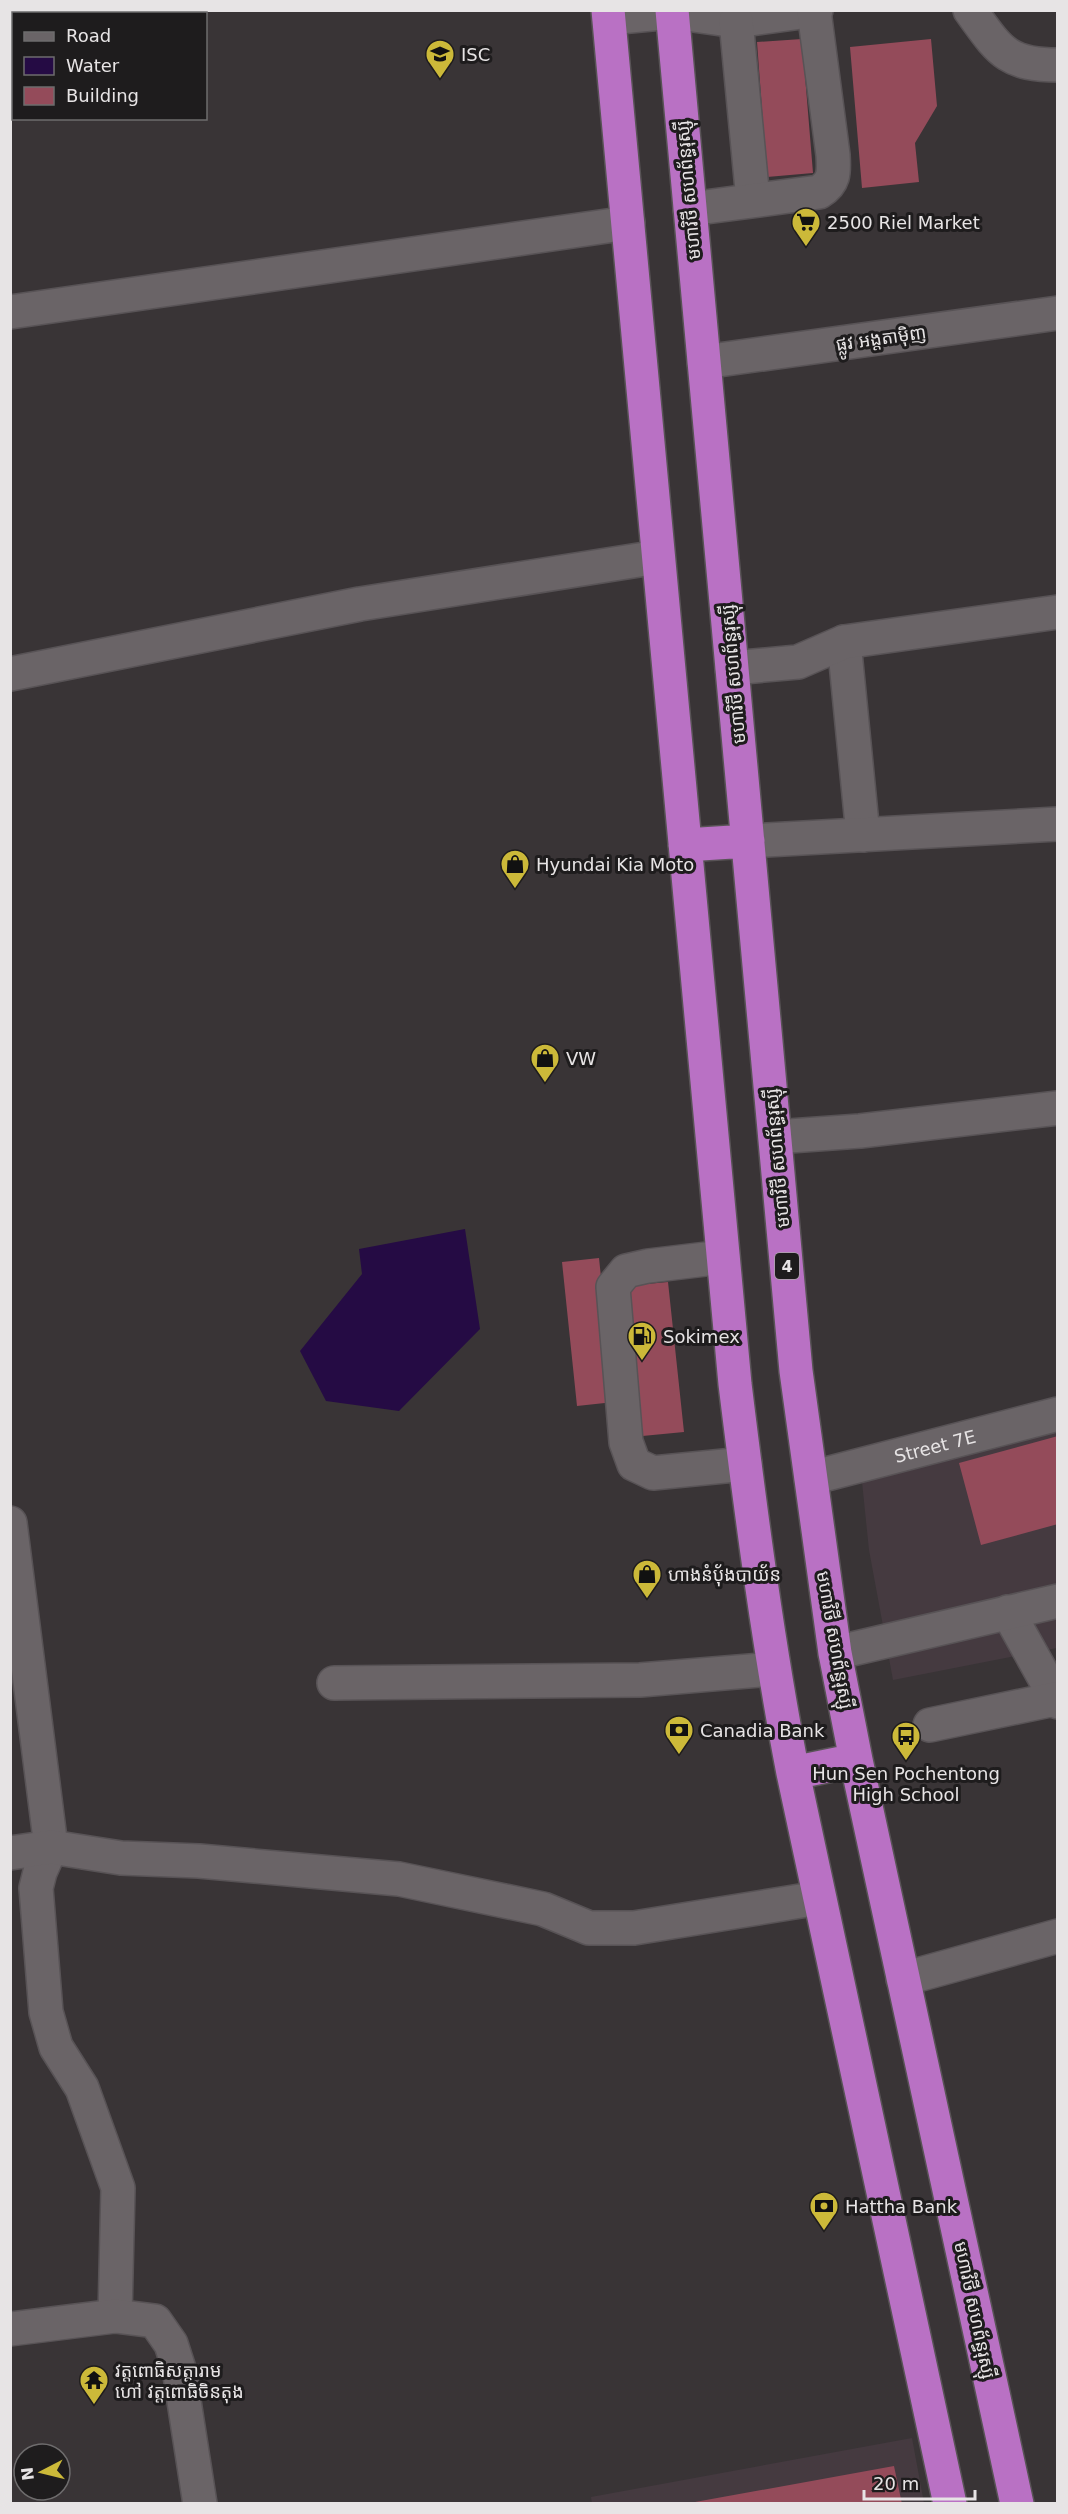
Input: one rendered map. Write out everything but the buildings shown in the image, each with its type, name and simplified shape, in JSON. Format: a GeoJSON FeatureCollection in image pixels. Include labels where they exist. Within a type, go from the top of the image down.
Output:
{"type":"FeatureCollection","features":[{"type":"Feature","properties":{"kind":"highway","name":"មហាវិថី សហព័ន្ធរុស្ស៊ី"},"geometry":{"type":"LineString","coordinates":[[672,11],[796,1371],[835,1653],[856,1760],[1017,2504]]}},
{"type":"Feature","properties":{"kind":"highway"},"geometry":{"type":"LineString","coordinates":[[609,14],[723,1257],[745,1464],[773,1669],[819,1898],[950,2504]]}},
{"type":"Feature","properties":{"kind":"highway"},"geometry":{"type":"LineString","coordinates":[[685,845],[748,841]]}},
{"type":"Feature","properties":{"kind":"highway"},"geometry":{"type":"LineString","coordinates":[[793,1773],[856,1760]]}},
{"type":"Feature","properties":{"kind":"street"},"geometry":{"type":"LineString","coordinates":[[970,10],[996,46],[1010,57],[1030,65],[1058,65]]}},
{"type":"Feature","properties":{"kind":"street"},"geometry":{"type":"LineString","coordinates":[[609,14],[672,11],[736,21],[815,11],[834,175],[830,185],[819,192],[690,209]]}},
{"type":"Feature","properties":{"kind":"street"},"geometry":{"type":"LineString","coordinates":[[736,21],[753,200]]}},
{"type":"Feature","properties":{"kind":"street"},"geometry":{"type":"LineString","coordinates":[[10,312],[628,223]]}},
{"type":"Feature","properties":{"kind":"street","name":"ផ្លូវ អង្តតាម៉ិញ"},"geometry":{"type":"LineString","coordinates":[[704,362],[1058,313]]}},
{"type":"Feature","properties":{"kind":"street"},"geometry":{"type":"LineString","coordinates":[[10,674],[360,604],[658,557]]}},
{"type":"Feature","properties":{"kind":"street"},"geometry":{"type":"LineString","coordinates":[[732,668],[798,662],[844,642],[1058,612]]}},
{"type":"Feature","properties":{"kind":"street"},"geometry":{"type":"LineString","coordinates":[[844,642],[863,835]]}},
{"type":"Feature","properties":{"kind":"street"},"geometry":{"type":"LineString","coordinates":[[748,841],[1058,824]]}},
{"type":"Feature","properties":{"kind":"street"},"geometry":{"type":"LineString","coordinates":[[775,1137],[860,1131],[1058,1108]]}},
{"type":"Feature","properties":{"kind":"street"},"geometry":{"type":"LineString","coordinates":[[723,1257],[648,1266],[626,1272],[613,1287],[626,1442],[634,1464],[653,1473],[745,1464]]}},
{"type":"Feature","properties":{"kind":"street","name":"Street 7E"},"geometry":{"type":"LineString","coordinates":[[811,1478],[1058,1414]]}},
{"type":"Feature","properties":{"kind":"street"},"geometry":{"type":"LineString","coordinates":[[10,1523],[19,1654],[51,1847],[39,1872],[36,1888],[46,2012],[56,2047],[82,2088],[118,2188],[115,2316]]}},
{"type":"Feature","properties":{"kind":"street"},"geometry":{"type":"LineString","coordinates":[[835,1653],[1058,1601]]}},
{"type":"Feature","properties":{"kind":"street"},"geometry":{"type":"LineString","coordinates":[[930,1725],[1056,1700],[1008,1612]]}},
{"type":"Feature","properties":{"kind":"street"},"geometry":{"type":"LineString","coordinates":[[334,1683],[640,1680],[773,1669]]}},
{"type":"Feature","properties":{"kind":"street"},"geometry":{"type":"LineString","coordinates":[[10,1852],[51,1847],[121,1858],[199,1861],[399,1880],[543,1909],[589,1928],[633,1928],[819,1898]]}},
{"type":"Feature","properties":{"kind":"street"},"geometry":{"type":"LineString","coordinates":[[903,1979],[1058,1936]]}},
{"type":"Feature","properties":{"kind":"street"},"geometry":{"type":"LineString","coordinates":[[10,2329],[115,2316],[155,2321],[171,2344],[179,2369],[200,2504]]}},
{"type":"Feature","properties":{"kind":"shaded area"},"geometry":{"type":"Polygon","coordinates":[[[1057,1424],[1057,1648],[893,1680],[869,1550],[861,1472],[1057,1424]]]}},
{"type":"Feature","properties":{"kind":"shaded area"},"geometry":{"type":"Polygon","coordinates":[[[912,2438],[924,2503],[592,2504],[591,2497],[912,2438]]]}},
{"type":"Feature","properties":{"kind":"water"},"geometry":{"type":"Polygon","coordinates":[[[465,1229],[480,1329],[399,1411],[326,1401],[300,1351],[362,1274],[359,1249],[465,1229]]]}},
{"type":"Feature","properties":{"kind":"place","name":"ISC"},"geometry":{"type":"Point","coordinates":[440,80]}},
{"type":"Feature","properties":{"kind":"place","name":"2500 Riel Market"},"geometry":{"type":"Point","coordinates":[806,248]}},
{"type":"Feature","properties":{"kind":"place","name":"Hyundai Kia Moto"},"geometry":{"type":"Point","coordinates":[515,890]}},
{"type":"Feature","properties":{"kind":"place","name":"VW"},"geometry":{"type":"Point","coordinates":[545,1084]}},
{"type":"Feature","properties":{"kind":"place","name":"Sokimex"},"geometry":{"type":"Point","coordinates":[642,1362]}},
{"type":"Feature","properties":{"kind":"place","name":"ហាងនំបុ័ងបាយ័ន"},"geometry":{"type":"Point","coordinates":[647,1600]}},
{"type":"Feature","properties":{"kind":"place","name":"Canadia Bank"},"geometry":{"type":"Point","coordinates":[679,1756]}},
{"type":"Feature","properties":{"kind":"place","name":"Hun Sen Pochentong High School"},"geometry":{"type":"Point","coordinates":[906,1762]}},
{"type":"Feature","properties":{"kind":"place","name":"Hattha Bank"},"geometry":{"type":"Point","coordinates":[824,2232]}},
{"type":"Feature","properties":{"kind":"place","name":"វត្តពោធិសត្តារាម ហៅ វត្តពោធិចិនតុង"},"geometry":{"type":"Point","coordinates":[94,2406]}}]}
